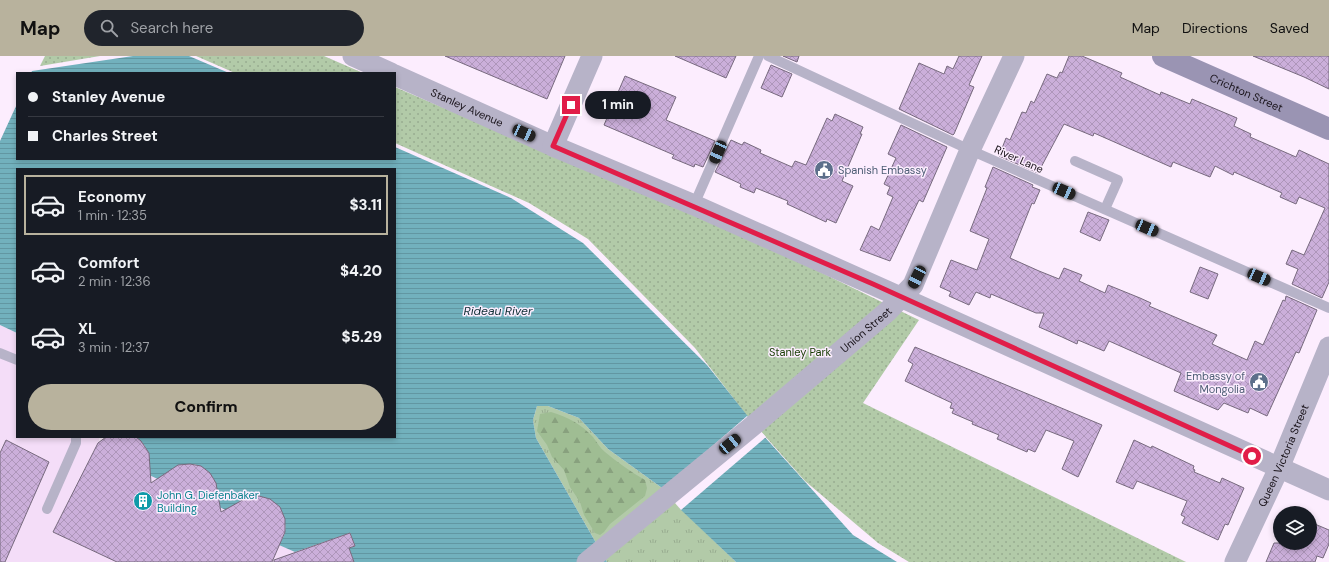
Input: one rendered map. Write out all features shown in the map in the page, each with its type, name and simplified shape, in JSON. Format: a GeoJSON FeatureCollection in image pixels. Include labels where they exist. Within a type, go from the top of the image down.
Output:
{"type":"FeatureCollection","features":[{"type":"Feature","properties":{"kind":"street"},"geometry":{"type":"LineString","coordinates":[[353,56],[389,72]]}},
{"type":"Feature","properties":{"kind":"street"},"geometry":{"type":"LineString","coordinates":[[553,146],[592,56]]}},
{"type":"Feature","properties":{"kind":"street","name":"Union Street"},"geometry":{"type":"LineString","coordinates":[[594,556],[755,424],[888,311],[913,285],[970,150],[1014,56]]}},
{"type":"Feature","properties":{"kind":"street","name":"Crichton Street"},"geometry":{"type":"LineString","coordinates":[[1163,56],[1329,129]]}},
{"type":"Feature","properties":{"kind":"street","name":"Stanley Avenue"},"geometry":{"type":"LineString","coordinates":[[396,75],[553,146],[694,205],[1329,490]]}},
{"type":"Feature","properties":{"kind":"street","name":"Queen Victoria Street"},"geometry":{"type":"LineString","coordinates":[[1235,562],[1279,468],[1329,347]]}},
{"type":"Feature","properties":{"kind":"lane"},"geometry":{"type":"LineString","coordinates":[[694,205],[759,56]]}},
{"type":"Feature","properties":{"kind":"lane","name":"River Lane"},"geometry":{"type":"LineString","coordinates":[[768,56],[970,150],[1329,308]]}},
{"type":"Feature","properties":{"kind":"lane"},"geometry":{"type":"LineString","coordinates":[[1075,161],[1118,180],[1105,209]]}},
{"type":"Feature","properties":{"kind":"lane"},"geometry":{"type":"LineString","coordinates":[[0,353],[16,360]]}},
{"type":"Feature","properties":{"kind":"lane"},"geometry":{"type":"LineString","coordinates":[[47,509],[73,449],[76,438]]}},
{"type":"Feature","properties":{"kind":"shaded area","name":"John G. Diefenbaker Building"},"geometry":{"type":"Polygon","coordinates":[[[0,325],[16,333],[16,438],[99,438],[99,443],[105,438],[137,438],[149,453],[178,465],[190,464],[201,466],[210,473],[216,483],[218,494],[215,505],[236,503],[248,497],[259,496],[270,499],[280,507],[285,519],[285,532],[280,545],[295,552],[350,533],[355,546],[349,548],[354,562],[0,562],[0,325]]]}},
{"type":"Feature","properties":{"kind":"green space"},"geometry":{"type":"Polygon","coordinates":[[[45,56],[100,56],[40,66],[45,56]]]}},
{"type":"Feature","properties":{"kind":"green space"},"geometry":{"type":"Polygon","coordinates":[[[196,56],[324,56],[361,72],[233,72],[196,56]]]}},
{"type":"Feature","properties":{"kind":"green space","name":"Stanley Park"},"geometry":{"type":"Polygon","coordinates":[[[396,87],[537,148],[684,206],[919,320],[863,403],[1186,562],[909,562],[878,543],[805,481],[747,416],[695,348],[588,239],[529,203],[396,143],[396,87]]]}},
{"type":"Feature","properties":{"kind":"green space"},"geometry":{"type":"Polygon","coordinates":[[[537,406],[548,406],[579,418],[608,449],[669,493],[682,510],[736,562],[607,562],[536,438],[533,420],[537,406]]]}},
{"type":"Feature","properties":{"kind":"green space"},"geometry":{"type":"Polygon","coordinates":[[[551,412],[563,416],[579,425],[593,437],[605,452],[624,467],[645,480],[647,488],[645,496],[610,524],[600,535],[595,533],[584,515],[580,502],[570,487],[564,470],[552,457],[547,445],[537,431],[540,414],[551,412]]]}},
{"type":"Feature","properties":{"kind":"water","name":"Rideau River"},"geometry":{"type":"Polygon","coordinates":[[[133,56],[189,56],[227,72],[16,72],[16,160],[396,160],[396,147],[511,198],[583,243],[707,365],[762,434],[853,535],[897,562],[736,562],[681,510],[669,493],[608,449],[579,418],[548,406],[537,406],[533,420],[536,438],[607,562],[354,562],[349,548],[355,546],[350,533],[295,552],[279,545],[285,531],[284,516],[276,504],[270,500],[256,496],[248,497],[240,501],[230,512],[215,505],[217,491],[214,479],[211,474],[200,466],[193,464],[180,465],[162,481],[147,474],[148,454],[144,445],[137,438],[396,438],[396,168],[16,168],[16,333],[0,325],[0,64],[32,71],[133,56]]]}},
{"type":"Feature","properties":{"kind":"pier"},"geometry":{"type":"Polygon","coordinates":[[[0,62],[33,69],[32,72],[16,72],[16,106],[0,141],[0,62]]]}},
{"type":"Feature","properties":{"kind":"pier"},"geometry":{"type":"Polygon","coordinates":[[[747,416],[766,437],[681,510],[663,489],[747,416]]]}},
{"type":"Feature","properties":{"kind":"building"},"geometry":{"type":"Polygon","coordinates":[[[445,56],[565,56],[547,99],[445,56]]]}},
{"type":"Feature","properties":{"kind":"building"},"geometry":{"type":"Polygon","coordinates":[[[675,56],[736,56],[726,78],[675,56]]]}},
{"type":"Feature","properties":{"kind":"building"},"geometry":{"type":"Polygon","coordinates":[[[783,56],[799,56],[797,62],[783,56]]]}},
{"type":"Feature","properties":{"kind":"building"},"geometry":{"type":"Polygon","coordinates":[[[959,56],[982,56],[969,85],[974,87],[953,135],[899,109],[919,63],[944,74],[947,66],[953,69],[959,56]]]}},
{"type":"Feature","properties":{"kind":"building"},"geometry":{"type":"Polygon","coordinates":[[[1069,56],[1082,56],[1122,73],[1120,77],[1160,95],[1161,92],[1190,104],[1192,99],[1237,118],[1234,126],[1251,134],[1250,137],[1296,157],[1299,150],[1329,164],[1329,282],[1322,298],[1292,284],[1298,269],[1286,264],[1292,250],[1304,255],[1325,208],[1299,197],[1296,204],[1280,197],[1282,193],[1234,172],[1233,175],[1215,166],[1210,177],[1173,162],[1171,167],[1094,133],[1093,136],[1064,124],[1038,173],[999,156],[1006,138],[1010,140],[1022,112],[1026,113],[1031,101],[1034,103],[1047,74],[1057,78],[1060,72],[1062,73],[1069,56]]]}},
{"type":"Feature","properties":{"kind":"building"},"geometry":{"type":"Polygon","coordinates":[[[1253,56],[1329,56],[1329,89],[1304,77],[1253,56]]]}},
{"type":"Feature","properties":{"kind":"building"},"geometry":{"type":"Polygon","coordinates":[[[771,65],[792,74],[782,97],[761,88],[771,65]]]}},
{"type":"Feature","properties":{"kind":"building"},"geometry":{"type":"Polygon","coordinates":[[[625,76],[676,97],[666,120],[715,141],[703,167],[695,164],[694,167],[672,158],[674,155],[604,125],[625,76]]]}},
{"type":"Feature","properties":{"kind":"building"},"geometry":{"type":"Polygon","coordinates":[[[835,114],[863,127],[860,134],[862,134],[842,181],[853,186],[836,223],[827,219],[826,222],[787,204],[788,201],[756,188],[754,193],[740,187],[741,184],[715,172],[731,140],[742,145],[744,142],[761,150],[760,153],[792,167],[795,161],[806,165],[827,118],[832,121],[835,114]]]}},
{"type":"Feature","properties":{"kind":"building"},"geometry":{"type":"Polygon","coordinates":[[[901,125],[947,147],[923,202],[919,200],[890,261],[860,250],[871,226],[879,230],[893,197],[887,194],[890,187],[884,184],[896,158],[888,154],[901,125]]]}},
{"type":"Feature","properties":{"kind":"building"},"geometry":{"type":"Polygon","coordinates":[[[993,167],[1033,185],[1032,187],[1040,190],[1034,204],[1032,203],[1010,258],[1039,271],[1059,279],[1064,268],[1082,275],[1079,281],[1105,293],[1108,285],[1140,298],[1151,303],[1149,306],[1217,335],[1212,344],[1247,360],[1255,341],[1263,345],[1283,300],[1285,301],[1286,296],[1317,310],[1299,353],[1296,352],[1267,416],[1250,408],[1248,413],[1224,403],[1218,410],[1174,391],[1181,373],[1109,341],[1104,351],[1078,340],[1077,344],[1039,327],[1044,313],[1036,313],[991,294],[990,298],[976,292],[969,305],[949,296],[951,292],[940,287],[951,260],[977,270],[989,239],[970,231],[987,188],[985,187],[993,167]]]}},
{"type":"Feature","properties":{"kind":"building"},"geometry":{"type":"Polygon","coordinates":[[[1088,212],[1109,220],[1100,241],[1080,232],[1088,212]]]}},
{"type":"Feature","properties":{"kind":"building"},"geometry":{"type":"Polygon","coordinates":[[[1200,267],[1218,274],[1208,299],[1190,292],[1200,267]]]}},
{"type":"Feature","properties":{"kind":"building"},"geometry":{"type":"Polygon","coordinates":[[[915,347],[1102,425],[1078,477],[1062,469],[1074,441],[1046,430],[1035,452],[1028,449],[1027,452],[997,439],[999,435],[972,424],[973,422],[952,413],[954,409],[950,408],[952,403],[905,381],[913,364],[908,361],[915,347]]]}},
{"type":"Feature","properties":{"kind":"building","name":"John G. Diefenbaker Building"},"geometry":{"type":"Polygon","coordinates":[[[105,438],[137,438],[149,453],[151,483],[178,465],[190,464],[201,466],[210,473],[216,483],[221,512],[248,497],[259,496],[270,499],[280,507],[285,519],[285,532],[272,562],[117,562],[53,532],[98,443],[105,438]]]}},
{"type":"Feature","properties":{"kind":"building"},"geometry":{"type":"Polygon","coordinates":[[[6,440],[49,462],[5,562],[0,562],[0,453],[6,440]]]}},
{"type":"Feature","properties":{"kind":"building"},"geometry":{"type":"Polygon","coordinates":[[[1134,440],[1151,448],[1152,446],[1194,466],[1194,472],[1220,483],[1222,478],[1244,488],[1228,525],[1225,524],[1218,540],[1182,523],[1185,517],[1181,515],[1187,501],[1137,481],[1133,489],[1116,482],[1134,440]]]}},
{"type":"Feature","properties":{"kind":"building"},"geometry":{"type":"Polygon","coordinates":[[[1317,525],[1329,530],[1329,544],[1323,558],[1317,556],[1315,562],[1266,562],[1273,545],[1273,550],[1317,550],[1317,525]]]}},
{"type":"Feature","properties":{"kind":"building"},"geometry":{"type":"Polygon","coordinates":[[[350,533],[355,546],[349,548],[354,562],[274,562],[274,560],[350,533]]]}},
{"type":"Feature","properties":{"kind":"place","name":"Spanish Embassy"},"geometry":{"type":"Point","coordinates":[824,170]}},
{"type":"Feature","properties":{"kind":"place","name":"Embassy of Mongolia"},"geometry":{"type":"Point","coordinates":[1259,382]}},
{"type":"Feature","properties":{"kind":"place","name":"John G. Diefenbaker Building"},"geometry":{"type":"Point","coordinates":[143,501]}},
{"type":"Feature","properties":{"kind":"route"},"geometry":{"type":"LineString","coordinates":[[571,105],[553,146],[887,290],[916,305],[1252,456]]}}]}
